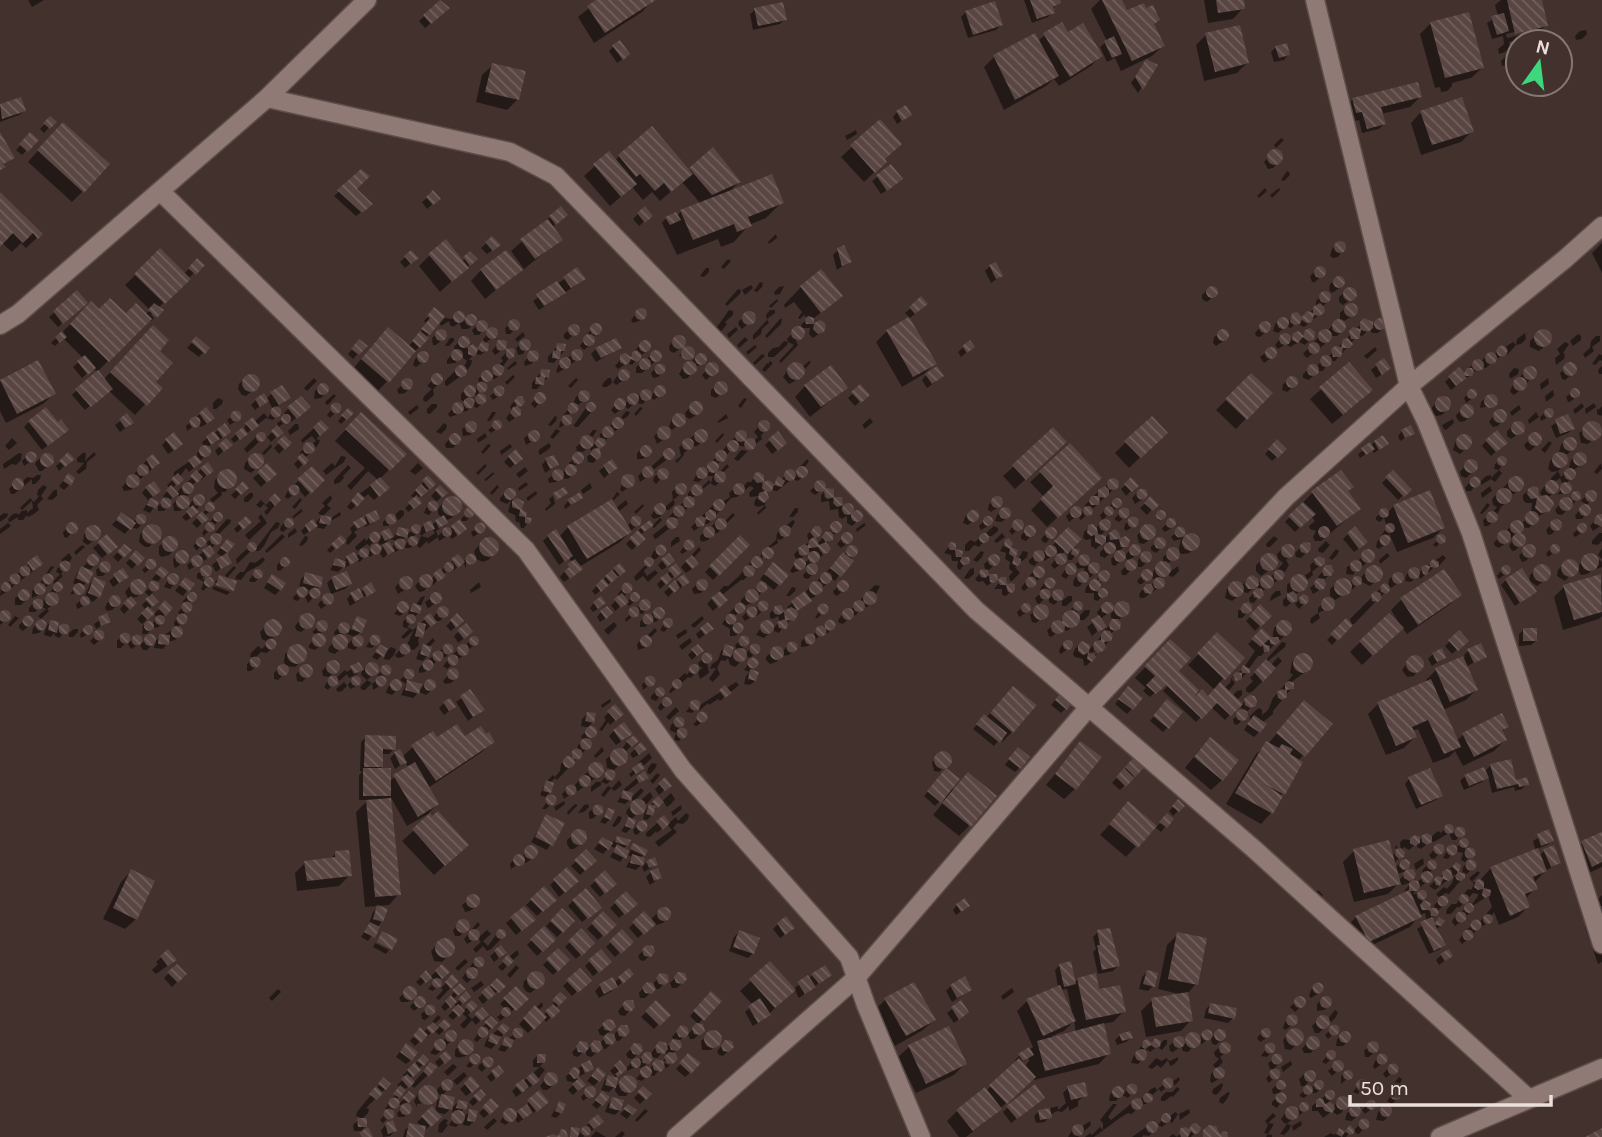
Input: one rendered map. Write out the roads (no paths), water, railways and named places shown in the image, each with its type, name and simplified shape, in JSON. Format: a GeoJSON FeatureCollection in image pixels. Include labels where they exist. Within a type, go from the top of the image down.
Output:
{"type":"FeatureCollection","features":[{"type":"Feature","properties":{"kind":"street"},"geometry":{"type":"LineString","coordinates":[[0,326],[18,314],[267,98],[367,0]]}},
{"type":"Feature","properties":{"kind":"street"},"geometry":{"type":"LineString","coordinates":[[1315,0],[1409,386],[1471,533],[1602,944]]}},
{"type":"Feature","properties":{"kind":"street"},"geometry":{"type":"LineString","coordinates":[[267,98],[510,152],[556,176],[976,610],[1254,849],[1529,1099]]}},
{"type":"Feature","properties":{"kind":"street"},"geometry":{"type":"LineString","coordinates":[[160,191],[526,550],[683,770],[849,957],[921,1137]]}},
{"type":"Feature","properties":{"kind":"street"},"geometry":{"type":"LineString","coordinates":[[676,1137],[856,978],[1089,707],[1286,496],[1409,386],[1602,226]]}},
{"type":"Feature","properties":{"kind":"street"},"geometry":{"type":"LineString","coordinates":[[1440,1137],[1470,1131],[1529,1099],[1602,1068]]}}]}
